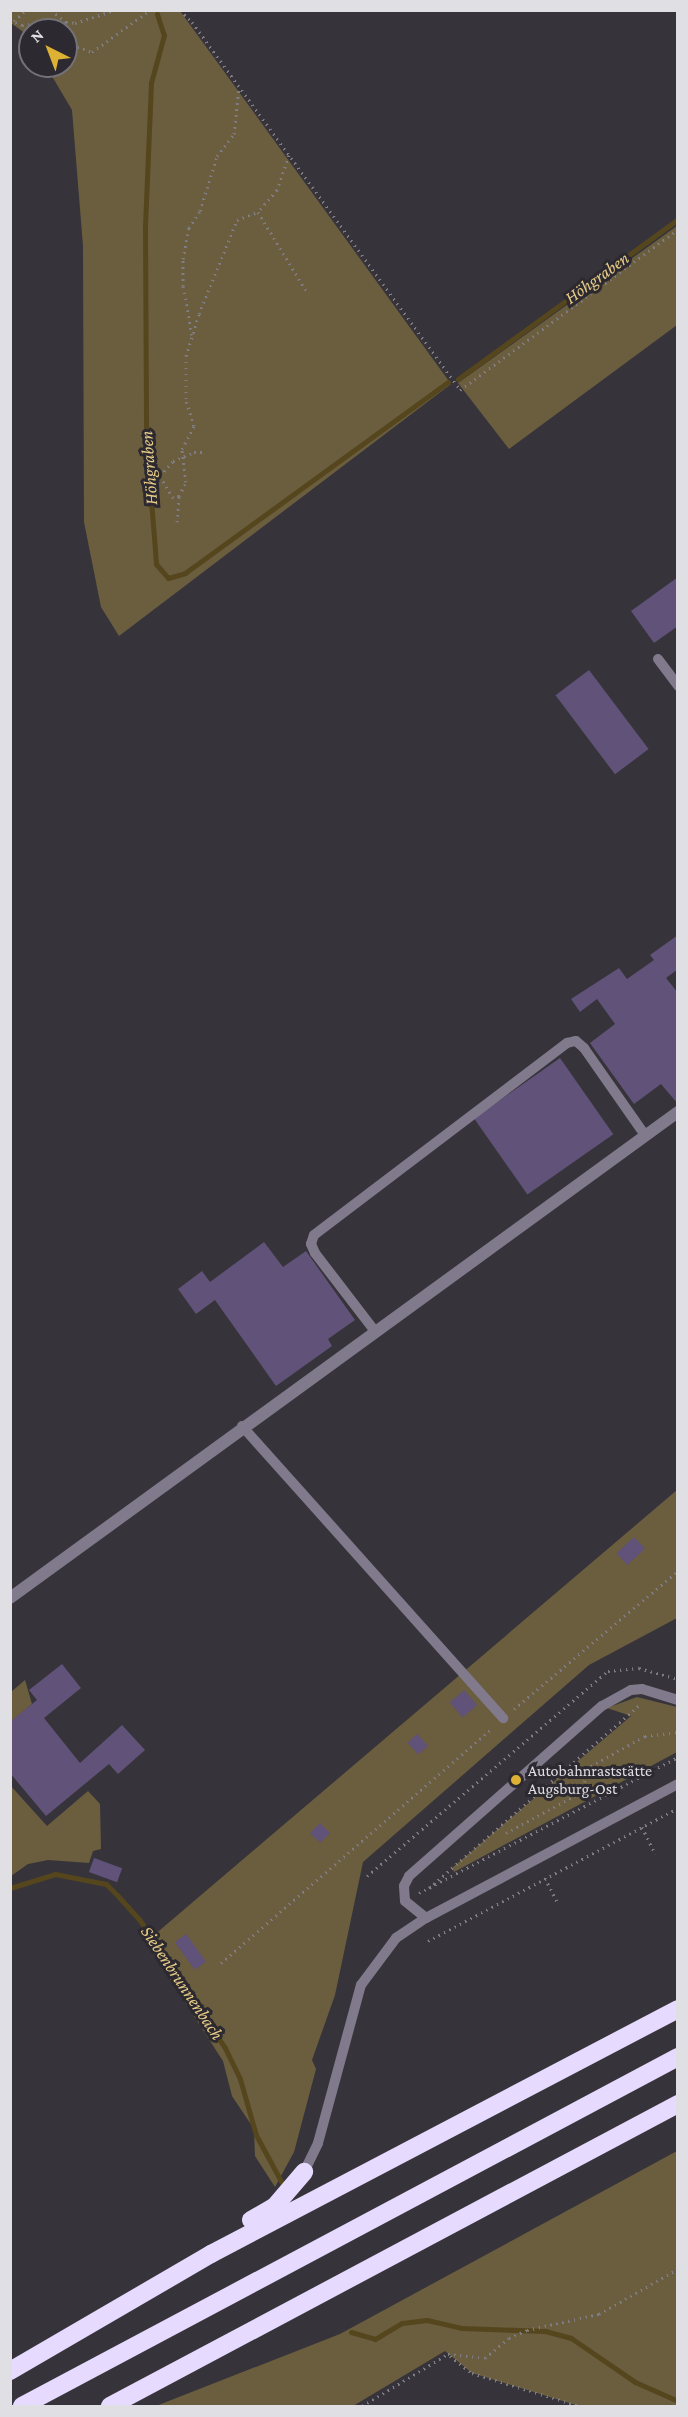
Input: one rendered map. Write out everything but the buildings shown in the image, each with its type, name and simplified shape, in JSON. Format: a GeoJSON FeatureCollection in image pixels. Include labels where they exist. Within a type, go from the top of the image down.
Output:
{"type":"FeatureCollection","features":[{"type":"Feature","properties":{"kind":"highway"},"geometry":{"type":"LineString","coordinates":[[10,2371],[211,2254],[678,2009]]}},
{"type":"Feature","properties":{"kind":"highway"},"geometry":{"type":"LineString","coordinates":[[22,2406],[678,2057]]}},
{"type":"Feature","properties":{"kind":"highway"},"geometry":{"type":"LineString","coordinates":[[110,2406],[678,2104]]}},
{"type":"Feature","properties":{"kind":"highway"},"geometry":{"type":"LineString","coordinates":[[211,2254],[234,2230],[275,2206],[304,2172]]}},
{"type":"Feature","properties":{"kind":"street"},"geometry":{"type":"LineString","coordinates":[[10,1598],[242,1426],[678,1112]]}},
{"type":"Feature","properties":{"kind":"lane"},"geometry":{"type":"LineString","coordinates":[[658,659],[678,686]]}},
{"type":"Feature","properties":{"kind":"lane"},"geometry":{"type":"LineString","coordinates":[[374,1330],[315,1253],[311,1244],[314,1235],[567,1043],[576,1041],[584,1048],[645,1135]]}},
{"type":"Feature","properties":{"kind":"lane"},"geometry":{"type":"LineString","coordinates":[[242,1426],[503,1718]]}},
{"type":"Feature","properties":{"kind":"lane"},"geometry":{"type":"LineString","coordinates":[[426,1918],[405,1900],[404,1886],[413,1871],[602,1706],[631,1690],[654,1693],[678,1700]]}},
{"type":"Feature","properties":{"kind":"lane"},"geometry":{"type":"LineString","coordinates":[[304,2172],[318,2143],[361,1985],[396,1938],[426,1918],[678,1784]]}},
{"type":"Feature","properties":{"kind":"path"},"geometry":{"type":"LineString","coordinates":[[12,20],[26,10]]}},
{"type":"Feature","properties":{"kind":"path"},"geometry":{"type":"LineString","coordinates":[[78,19],[115,10]]}},
{"type":"Feature","properties":{"kind":"path"},"geometry":{"type":"LineString","coordinates":[[180,10],[192,22],[460,390],[678,230]]}},
{"type":"Feature","properties":{"kind":"path"},"geometry":{"type":"LineString","coordinates":[[78,47],[92,52],[148,11]]}},
{"type":"Feature","properties":{"kind":"path"},"geometry":{"type":"LineString","coordinates":[[192,335],[183,286],[183,259],[189,228],[200,211],[217,156],[234,134],[239,87]]}},
{"type":"Feature","properties":{"kind":"path"},"geometry":{"type":"LineString","coordinates":[[177,522],[178,496],[186,482],[182,449],[194,426],[186,399],[186,356],[192,335],[237,220],[258,212],[277,190],[289,155]]}},
{"type":"Feature","properties":{"kind":"path"},"geometry":{"type":"LineString","coordinates":[[258,212],[308,294]]}},
{"type":"Feature","properties":{"kind":"path"},"geometry":{"type":"LineString","coordinates":[[178,496],[173,498],[160,476],[173,461],[182,460],[194,452],[205,452]]}},
{"type":"Feature","properties":{"kind":"path"},"geometry":{"type":"LineString","coordinates":[[221,1963],[503,1718],[678,1571]]}},
{"type":"Feature","properties":{"kind":"path"},"geometry":{"type":"LineString","coordinates":[[367,1876],[608,1671],[639,1668],[678,1679]]}},
{"type":"Feature","properties":{"kind":"path"},"geometry":{"type":"LineString","coordinates":[[429,1888],[672,1677]]}},
{"type":"Feature","properties":{"kind":"path"},"geometry":{"type":"LineString","coordinates":[[506,1833],[580,1793],[591,1766],[645,1736],[678,1732]]}},
{"type":"Feature","properties":{"kind":"path"},"geometry":{"type":"LineString","coordinates":[[405,1900],[678,1757]]}},
{"type":"Feature","properties":{"kind":"path"},"geometry":{"type":"LineString","coordinates":[[428,1941],[678,1808]]}},
{"type":"Feature","properties":{"kind":"path"},"geometry":{"type":"LineString","coordinates":[[642,1827],[655,1854]]}},
{"type":"Feature","properties":{"kind":"path"},"geometry":{"type":"LineString","coordinates":[[545,1878],[558,1904]]}},
{"type":"Feature","properties":{"kind":"path"},"geometry":{"type":"LineString","coordinates":[[362,2406],[448,2355],[485,2358],[509,2338],[527,2330],[599,2314],[678,2269]]}},
{"type":"Feature","properties":{"kind":"path"},"geometry":{"type":"LineString","coordinates":[[448,2355],[472,2373],[579,2406]]}},
{"type":"Feature","properties":{"kind":"shaded area"},"geometry":{"type":"Polygon","coordinates":[[[10,11],[180,11],[451,384],[119,636],[101,607],[84,522],[83,246],[72,110],[53,78],[78,78],[78,18],[18,18],[18,28],[11,23],[10,11]]]}},
{"type":"Feature","properties":{"kind":"shaded area"},"geometry":{"type":"Polygon","coordinates":[[[677,226],[677,325],[509,449],[458,383],[677,226]]]}},
{"type":"Feature","properties":{"kind":"shaded area"},"geometry":{"type":"Polygon","coordinates":[[[677,1490],[677,1618],[589,1665],[363,1862],[335,1995],[312,2060],[316,2069],[294,2152],[275,2187],[255,2156],[254,2129],[232,2096],[223,2061],[146,1942],[677,1490]]]}},
{"type":"Feature","properties":{"kind":"shaded area"},"geometry":{"type":"Polygon","coordinates":[[[25,1680],[32,1704],[11,1722],[11,1692],[25,1680]]]}},
{"type":"Feature","properties":{"kind":"shaded area"},"geometry":{"type":"Polygon","coordinates":[[[637,1697],[677,1707],[677,1752],[454,1872],[452,1868],[631,1716],[607,1708],[637,1697]]]}},
{"type":"Feature","properties":{"kind":"shaded area"},"geometry":{"type":"Polygon","coordinates":[[[10,1785],[47,1826],[88,1791],[100,1804],[101,1849],[93,1851],[89,1863],[48,1860],[28,1864],[11,1876],[10,1785]]]}},
{"type":"Feature","properties":{"kind":"shaded area"},"geometry":{"type":"Polygon","coordinates":[[[677,2151],[677,2406],[579,2406],[472,2373],[445,2351],[353,2406],[156,2406],[340,2334],[677,2151]]]}},
{"type":"Feature","properties":{"kind":"waterway","name":"Höhgraben"},"geometry":{"type":"LineString","coordinates":[[157,14],[164,35],[151,83],[145,226],[146,436],[156,564],[168,578],[185,573],[448,382]]}},
{"type":"Feature","properties":{"kind":"waterway","name":"Höhgraben"},"geometry":{"type":"LineString","coordinates":[[458,379],[678,219]]}},
{"type":"Feature","properties":{"kind":"waterway","name":"Siebenbrunnenbach"},"geometry":{"type":"LineString","coordinates":[[10,1888],[55,1874],[106,1884],[118,1896],[139,1919],[225,2048],[240,2079],[256,2135],[282,2183]]}},
{"type":"Feature","properties":{"kind":"waterway","name":"Siebenbrunnenbach"},"geometry":{"type":"LineString","coordinates":[[351,2332],[375,2339],[402,2323],[427,2320],[461,2328],[545,2331],[571,2338],[635,2382],[678,2401]]}},
{"type":"Feature","properties":{"kind":"place","name":"Autobahnraststätte Augsburg-Ost"},"geometry":{"type":"Point","coordinates":[516,1780]}}]}
